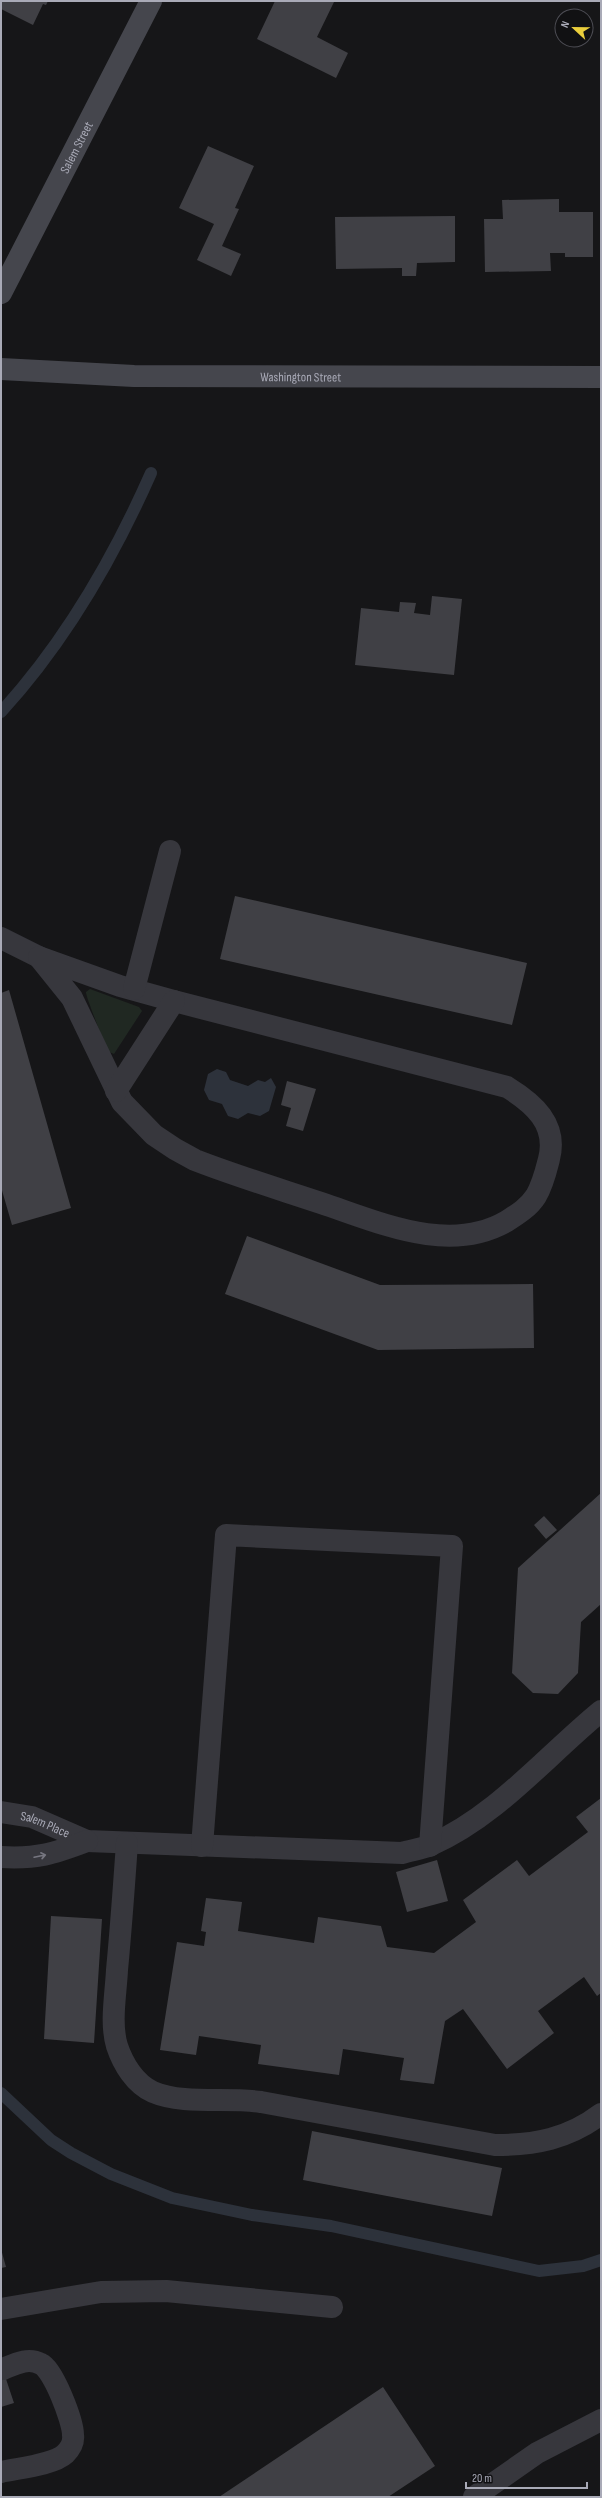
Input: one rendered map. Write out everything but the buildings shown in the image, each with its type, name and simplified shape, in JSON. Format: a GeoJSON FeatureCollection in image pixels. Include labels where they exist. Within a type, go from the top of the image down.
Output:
{"type":"FeatureCollection","features":[{"type":"Feature","properties":{"kind":"main road","name":"Salem Street"},"geometry":{"type":"LineString","coordinates":[[1,293],[151,1]]}},
{"type":"Feature","properties":{"kind":"main road","name":"Washington Street"},"geometry":{"type":"LineString","coordinates":[[1,369],[134,376],[601,377]]}},
{"type":"Feature","properties":{"kind":"street"},"geometry":{"type":"LineString","coordinates":[[134,990],[170,851]]}},
{"type":"Feature","properties":{"kind":"street"},"geometry":{"type":"LineString","coordinates":[[1,938],[39,956],[134,990],[507,1087],[528,1100],[542,1115],[551,1136],[550,1155],[537,1195],[518,1214],[485,1232],[448,1237],[416,1232],[376,1221],[195,1160],[175,1149],[154,1134],[122,1102],[72,998],[39,956]]}},
{"type":"Feature","properties":{"kind":"street"},"geometry":{"type":"LineString","coordinates":[[116,1091],[174,1001]]}},
{"type":"Feature","properties":{"kind":"street"},"geometry":{"type":"LineString","coordinates":[[202,1846],[226,1535],[452,1546],[430,1846]]}},
{"type":"Feature","properties":{"kind":"street","name":"Salem Place"},"geometry":{"type":"LineString","coordinates":[[1,1812],[32,1817],[87,1841],[402,1853],[430,1846],[463,1828],[490,1807],[601,1711]]}},
{"type":"Feature","properties":{"kind":"street","name":"Salem Place"},"geometry":{"type":"LineString","coordinates":[[1,1856],[31,1858],[57,1853],[87,1841]]}},
{"type":"Feature","properties":{"kind":"street"},"geometry":{"type":"LineString","coordinates":[[127,1843],[114,2008],[116,2044],[127,2068],[142,2085],[153,2092],[167,2097],[230,2098],[261,2102],[495,2145],[532,2144],[554,2139],[589,2123],[601,2114]]}},
{"type":"Feature","properties":{"kind":"street"},"geometry":{"type":"LineString","coordinates":[[1,2309],[101,2292],[166,2291],[332,2308]]}},
{"type":"Feature","properties":{"kind":"street"},"geometry":{"type":"LineString","coordinates":[[1,2472],[60,2458],[69,2450],[73,2433],[53,2376],[47,2368],[38,2362],[28,2361],[3,2368]]}},
{"type":"Feature","properties":{"kind":"street"},"geometry":{"type":"LineString","coordinates":[[474,2497],[537,2453],[601,2420]]}},
{"type":"Feature","properties":{"kind":"shaded area"},"geometry":{"type":"Polygon","coordinates":[[[90,989],[139,1007],[142,1011],[114,1054],[107,1051],[91,1009],[86,995],[86,992],[90,989]]]}},
{"type":"Feature","properties":{"kind":"shaded area"},"geometry":{"type":"Polygon","coordinates":[[[217,1069],[226,1072],[230,1080],[248,1086],[258,1080],[265,1082],[271,1078],[276,1087],[269,1111],[260,1116],[248,1113],[238,1119],[228,1116],[222,1104],[209,1100],[204,1090],[208,1074],[217,1069]]]}},
{"type":"Feature","properties":{"kind":"waterway"},"geometry":{"type":"LineString","coordinates":[[1,712],[46,657],[86,598],[121,537],[151,473]]}},
{"type":"Feature","properties":{"kind":"waterway"},"geometry":{"type":"LineString","coordinates":[[1,2093],[51,2140],[71,2153],[111,2174],[172,2198],[252,2215],[331,2226],[539,2271],[583,2266],[601,2260]]}}]}
